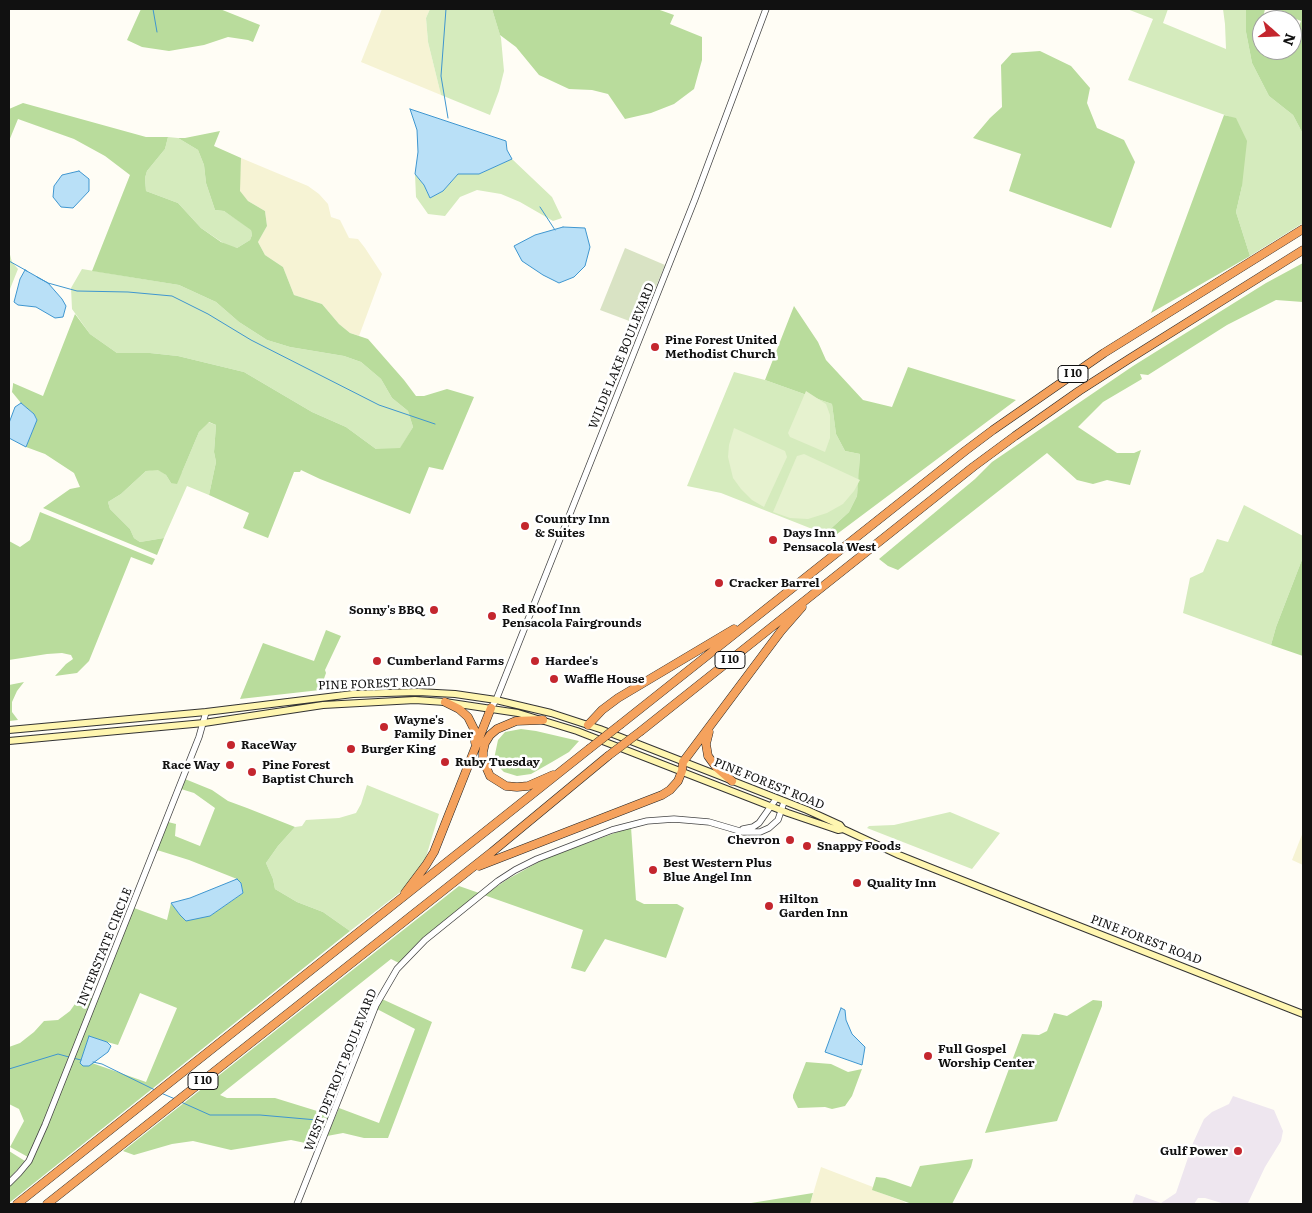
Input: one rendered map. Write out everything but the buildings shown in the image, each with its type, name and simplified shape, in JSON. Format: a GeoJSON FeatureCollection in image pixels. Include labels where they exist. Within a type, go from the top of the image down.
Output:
{"type":"FeatureCollection","features":[{"type":"Feature","properties":{"kind":"highway","name":"I 10"},"geometry":{"type":"LineString","coordinates":[[17,1204],[965,451],[1104,353],[1303,229]]}},
{"type":"Feature","properties":{"kind":"highway","name":"I 10"},"geometry":{"type":"LineString","coordinates":[[47,1204],[973,467],[1072,396],[1303,250]]}},
{"type":"Feature","properties":{"kind":"highway"},"geometry":{"type":"LineString","coordinates":[[464,874],[478,866],[666,793],[675,785],[682,771],[683,762],[781,631],[820,589]]}},
{"type":"Feature","properties":{"kind":"highway"},"geometry":{"type":"LineString","coordinates":[[588,725],[602,710],[618,698],[753,618]]}},
{"type":"Feature","properties":{"kind":"highway"},"geometry":{"type":"LineString","coordinates":[[445,702],[462,711],[472,722],[476,737],[472,756]]}},
{"type":"Feature","properties":{"kind":"highway"},"geometry":{"type":"LineString","coordinates":[[398,902],[426,866],[434,852],[491,708]]}},
{"type":"Feature","properties":{"kind":"highway"},"geometry":{"type":"LineString","coordinates":[[716,718],[707,736],[708,756],[716,767],[732,781]]}},
{"type":"Feature","properties":{"kind":"highway"},"geometry":{"type":"LineString","coordinates":[[543,720],[516,721],[494,731],[484,746],[484,766],[488,774],[495,780],[512,787],[534,784],[562,772]]}},
{"type":"Feature","properties":{"kind":"main road","name":"PINE FOREST ROAD"},"geometry":{"type":"LineString","coordinates":[[9,730],[206,712],[302,699],[371,693],[426,692],[496,700],[551,713],[588,725],[732,781],[840,825],[843,829],[934,869],[1303,1014]]}},
{"type":"Feature","properties":{"kind":"main road","name":"PINE FOREST ROAD"},"geometry":{"type":"LineString","coordinates":[[9,741],[204,723],[323,705],[415,700],[445,702],[491,708],[577,730],[782,811],[838,830],[843,829]]}},
{"type":"Feature","properties":{"kind":"street","name":"WILDE LAKE BOULEVARD"},"geometry":{"type":"LineString","coordinates":[[491,708],[496,700],[691,208],[766,9]]}},
{"type":"Feature","properties":{"kind":"street","name":"INTERSTATE CIRCLE"},"geometry":{"type":"LineString","coordinates":[[9,1182],[19,1173],[35,1150],[204,723],[206,712]]}},
{"type":"Feature","properties":{"kind":"street"},"geometry":{"type":"LineString","coordinates":[[737,829],[756,826],[776,799]]}},
{"type":"Feature","properties":{"kind":"street"},"geometry":{"type":"LineString","coordinates":[[755,800],[761,805],[763,817]]}},
{"type":"Feature","properties":{"kind":"street","name":"WEST DETROIT BOULEVARD"},"geometry":{"type":"LineString","coordinates":[[297,1204],[376,1005],[397,970],[411,952],[424,940],[515,870],[537,859],[612,830],[647,821],[674,819],[709,822],[751,832],[766,830],[778,820],[784,802]]}},
{"type":"Feature","properties":{"kind":"shaded area"},"geometry":{"type":"Polygon","coordinates":[[[382,9],[430,9],[426,18],[428,42],[441,95],[361,62],[382,9]]]}},
{"type":"Feature","properties":{"kind":"shaded area"},"geometry":{"type":"Polygon","coordinates":[[[241,158],[308,186],[328,204],[331,217],[340,220],[349,238],[358,239],[365,248],[382,274],[359,336],[350,333],[339,324],[322,304],[294,295],[283,267],[265,255],[258,242],[267,226],[265,211],[248,201],[239,191],[241,158]]]}},
{"type":"Feature","properties":{"kind":"shaded area"},"geometry":{"type":"Polygon","coordinates":[[[1303,832],[1303,865],[1292,860],[1303,832]]]}},
{"type":"Feature","properties":{"kind":"shaded area"},"geometry":{"type":"Polygon","coordinates":[[[1233,1096],[1274,1110],[1283,1131],[1281,1141],[1265,1167],[1248,1203],[1225,1204],[1205,1198],[1198,1198],[1194,1204],[1132,1204],[1136,1194],[1161,1203],[1176,1193],[1193,1143],[1204,1119],[1212,1112],[1229,1104],[1233,1096]]]}},
{"type":"Feature","properties":{"kind":"shaded area"},"geometry":{"type":"Polygon","coordinates":[[[821,1167],[873,1187],[873,1190],[905,1202],[904,1204],[810,1204],[821,1167]]]}},
{"type":"Feature","properties":{"kind":"green space"},"geometry":{"type":"Polygon","coordinates":[[[141,9],[220,9],[260,25],[253,42],[228,37],[204,45],[169,51],[142,47],[127,40],[141,9]]]}},
{"type":"Feature","properties":{"kind":"green space"},"geometry":{"type":"Polygon","coordinates":[[[430,9],[492,9],[501,38],[504,71],[490,115],[441,95],[428,42],[426,18],[430,9]]]}},
{"type":"Feature","properties":{"kind":"green space"},"geometry":{"type":"Polygon","coordinates":[[[492,9],[657,9],[674,15],[670,24],[702,37],[702,60],[694,89],[674,104],[651,113],[625,119],[608,94],[592,90],[569,89],[539,75],[516,47],[500,35],[492,9]]]}},
{"type":"Feature","properties":{"kind":"green space"},"geometry":{"type":"Polygon","coordinates":[[[1127,9],[1168,9],[1163,23],[1226,49],[1223,9],[1246,9],[1246,32],[1252,63],[1269,96],[1293,115],[1303,134],[1303,223],[1250,256],[1236,212],[1242,186],[1236,119],[1128,80],[1153,19],[1127,9]]]}},
{"type":"Feature","properties":{"kind":"green space"},"geometry":{"type":"Polygon","coordinates":[[[1246,9],[1265,9],[1252,10],[1252,60],[1302,60],[1302,10],[1272,9],[1303,9],[1303,134],[1293,115],[1269,96],[1252,63],[1246,32],[1246,9]]]}},
{"type":"Feature","properties":{"kind":"green space"},"geometry":{"type":"Polygon","coordinates":[[[1040,51],[1071,66],[1090,88],[1087,103],[1097,128],[1124,140],[1135,162],[1111,228],[1009,191],[1021,154],[973,138],[1002,107],[1001,65],[1012,53],[1040,51]]]}},
{"type":"Feature","properties":{"kind":"green space"},"geometry":{"type":"Polygon","coordinates":[[[23,103],[146,137],[168,137],[165,149],[147,171],[145,178],[146,191],[178,203],[201,228],[221,242],[237,248],[250,240],[251,230],[224,211],[215,210],[206,183],[204,165],[198,150],[178,138],[220,131],[214,146],[241,158],[240,191],[248,201],[265,211],[267,226],[258,242],[265,255],[283,267],[294,295],[322,304],[339,324],[350,333],[368,339],[416,396],[424,396],[447,389],[474,397],[443,470],[429,467],[410,514],[301,470],[300,472],[294,472],[268,538],[243,528],[249,513],[209,495],[216,462],[214,452],[216,425],[209,422],[199,432],[177,484],[171,483],[166,475],[158,470],[146,471],[121,494],[108,502],[110,509],[130,529],[134,538],[140,542],[164,538],[157,555],[43,508],[70,489],[80,487],[74,473],[45,454],[26,447],[37,419],[12,392],[13,383],[43,396],[75,314],[90,334],[117,353],[150,353],[178,356],[244,372],[312,412],[346,427],[376,449],[400,448],[413,427],[408,411],[392,398],[381,379],[361,362],[344,356],[290,347],[267,340],[239,322],[216,302],[179,285],[92,271],[130,175],[105,156],[74,139],[18,119],[9,141],[9,109],[23,103]]]}},
{"type":"Feature","properties":{"kind":"green space"},"geometry":{"type":"Polygon","coordinates":[[[1224,115],[1236,118],[1247,141],[1242,186],[1236,212],[1250,256],[1151,313],[1224,115]]]}},
{"type":"Feature","properties":{"kind":"green space"},"geometry":{"type":"Polygon","coordinates":[[[168,137],[178,138],[198,150],[204,165],[206,183],[215,210],[224,211],[251,229],[252,235],[250,240],[237,248],[229,247],[201,228],[178,203],[146,191],[145,178],[147,171],[165,149],[168,137]]]}},
{"type":"Feature","properties":{"kind":"green space"},"geometry":{"type":"Polygon","coordinates":[[[512,159],[552,197],[562,218],[553,221],[520,202],[501,194],[477,190],[460,197],[445,216],[428,214],[416,197],[415,174],[424,185],[430,198],[443,191],[458,174],[479,174],[512,159]]]}},
{"type":"Feature","properties":{"kind":"green space"},"geometry":{"type":"Polygon","coordinates":[[[625,248],[665,265],[640,325],[600,310],[625,248]]]}},
{"type":"Feature","properties":{"kind":"green space"},"geometry":{"type":"Polygon","coordinates":[[[9,251],[12,262],[18,269],[10,289],[9,289],[9,251]]]}},
{"type":"Feature","properties":{"kind":"green space"},"geometry":{"type":"Polygon","coordinates":[[[1303,263],[1303,302],[1276,300],[1227,325],[1148,375],[1140,374],[1142,379],[1103,402],[1078,427],[1117,453],[1134,453],[1141,450],[1130,485],[1107,480],[1093,484],[1077,480],[1047,453],[898,570],[888,566],[879,559],[975,479],[992,462],[1133,366],[1266,283],[1303,263]]]}},
{"type":"Feature","properties":{"kind":"green space"},"geometry":{"type":"Polygon","coordinates":[[[82,269],[179,285],[216,302],[239,322],[267,340],[290,347],[344,356],[361,362],[381,379],[392,398],[408,411],[413,427],[400,449],[376,449],[346,427],[312,412],[244,372],[178,356],[150,353],[117,353],[90,334],[72,309],[71,288],[82,269]]]}},
{"type":"Feature","properties":{"kind":"green space"},"geometry":{"type":"Polygon","coordinates":[[[794,306],[818,342],[826,360],[863,400],[892,407],[908,367],[1016,400],[833,537],[825,534],[849,512],[857,496],[860,454],[845,451],[836,434],[832,404],[765,380],[794,306]]]}},
{"type":"Feature","properties":{"kind":"green space"},"geometry":{"type":"Polygon","coordinates":[[[734,372],[765,380],[832,404],[836,434],[845,451],[860,454],[859,476],[857,496],[849,512],[825,534],[721,493],[687,486],[734,372]]]}},
{"type":"Feature","properties":{"kind":"green space"},"geometry":{"type":"Polygon","coordinates":[[[806,391],[826,404],[830,415],[830,438],[825,452],[790,437],[788,433],[806,391]]]}},
{"type":"Feature","properties":{"kind":"green space"},"geometry":{"type":"Polygon","coordinates":[[[208,422],[216,425],[214,452],[216,462],[209,495],[187,486],[164,538],[140,542],[134,538],[130,529],[110,509],[108,502],[121,494],[146,471],[158,469],[166,475],[171,483],[182,472],[199,432],[208,422]]]}},
{"type":"Feature","properties":{"kind":"green space"},"geometry":{"type":"Polygon","coordinates":[[[734,428],[785,451],[787,457],[764,507],[752,500],[733,478],[728,457],[734,428]]]}},
{"type":"Feature","properties":{"kind":"green space"},"geometry":{"type":"Polygon","coordinates":[[[804,454],[860,480],[843,504],[827,513],[808,519],[790,518],[773,512],[797,456],[804,454]]]}},
{"type":"Feature","properties":{"kind":"green space"},"geometry":{"type":"Polygon","coordinates":[[[1244,505],[1303,536],[1303,557],[1271,645],[1183,613],[1190,578],[1203,572],[1217,539],[1228,542],[1244,505]]]}},
{"type":"Feature","properties":{"kind":"green space"},"geometry":{"type":"Polygon","coordinates":[[[40,512],[155,559],[152,565],[131,557],[89,661],[77,673],[55,676],[73,659],[71,655],[62,653],[9,660],[9,541],[20,547],[30,540],[40,512]]]}},
{"type":"Feature","properties":{"kind":"green space"},"geometry":{"type":"Polygon","coordinates":[[[1303,557],[1303,656],[1271,645],[1303,557]]]}},
{"type":"Feature","properties":{"kind":"green space"},"geometry":{"type":"Polygon","coordinates":[[[326,630],[341,636],[325,670],[326,673],[320,690],[240,699],[263,643],[314,661],[326,630]]]}},
{"type":"Feature","properties":{"kind":"green space"},"geometry":{"type":"Polygon","coordinates":[[[24,682],[12,702],[12,712],[18,720],[9,721],[9,685],[24,682]]]}},
{"type":"Feature","properties":{"kind":"green space"},"geometry":{"type":"Polygon","coordinates":[[[521,729],[579,741],[569,752],[531,774],[517,776],[504,772],[494,759],[498,740],[505,732],[521,729]]]}},
{"type":"Feature","properties":{"kind":"green space"},"geometry":{"type":"Polygon","coordinates":[[[185,779],[212,790],[228,801],[295,827],[266,863],[275,889],[297,902],[323,912],[350,931],[9,1203],[9,1186],[32,1160],[37,1151],[134,908],[167,920],[171,903],[180,915],[210,916],[243,893],[241,883],[237,879],[189,860],[157,850],[168,822],[176,824],[175,836],[200,846],[215,808],[194,793],[181,789],[185,779]],[[140,993],[118,1045],[89,1037],[89,1066],[92,1063],[146,1082],[177,1008],[140,993]]]}},
{"type":"Feature","properties":{"kind":"green space"},"geometry":{"type":"Polygon","coordinates":[[[367,785],[439,814],[426,857],[407,887],[350,931],[323,912],[297,902],[275,889],[266,863],[295,827],[302,826],[306,820],[339,818],[356,813],[367,785]]]}},
{"type":"Feature","properties":{"kind":"green space"},"geometry":{"type":"Polygon","coordinates":[[[950,812],[1000,833],[972,869],[867,828],[869,826],[894,825],[950,812]]]}},
{"type":"Feature","properties":{"kind":"green space"},"geometry":{"type":"Polygon","coordinates":[[[631,827],[636,900],[644,904],[677,904],[684,908],[666,958],[605,939],[585,972],[571,968],[583,930],[484,895],[544,859],[631,827]]]}},
{"type":"Feature","properties":{"kind":"green space"},"geometry":{"type":"Polygon","coordinates":[[[459,886],[479,893],[423,938],[399,963],[391,959],[220,1095],[227,1098],[275,1098],[330,1115],[321,1139],[310,1144],[291,1140],[231,1150],[193,1141],[172,1144],[134,1155],[123,1151],[459,886]]]}},
{"type":"Feature","properties":{"kind":"green space"},"geometry":{"type":"Polygon","coordinates":[[[93,998],[28,1157],[10,1147],[24,1121],[19,1109],[9,1104],[9,1047],[20,1043],[44,1021],[58,1020],[70,1011],[77,1001],[93,998]]]}},
{"type":"Feature","properties":{"kind":"green space"},"geometry":{"type":"Polygon","coordinates":[[[382,999],[432,1022],[388,1138],[364,1138],[343,1133],[327,1136],[339,1108],[379,1123],[415,1029],[377,1009],[382,999]]]}},
{"type":"Feature","properties":{"kind":"green space"},"geometry":{"type":"Polygon","coordinates":[[[1093,1000],[1102,1001],[1102,1006],[1057,1121],[985,1133],[1022,1034],[1039,1035],[1047,1031],[1054,1013],[1067,1016],[1093,1000]]]}},
{"type":"Feature","properties":{"kind":"green space"},"geometry":{"type":"Polygon","coordinates":[[[806,1062],[831,1064],[848,1072],[862,1069],[852,1096],[845,1106],[832,1109],[825,1107],[798,1108],[793,1095],[806,1062]]]}},
{"type":"Feature","properties":{"kind":"green space"},"geometry":{"type":"Polygon","coordinates":[[[9,1151],[25,1161],[9,1179],[9,1151]]]}},
{"type":"Feature","properties":{"kind":"green space"},"geometry":{"type":"Polygon","coordinates":[[[973,1159],[971,1167],[952,1204],[912,1204],[872,1190],[876,1177],[885,1178],[911,1187],[920,1166],[973,1159]]]}},
{"type":"Feature","properties":{"kind":"green space"},"geometry":{"type":"Polygon","coordinates":[[[813,1193],[810,1204],[745,1204],[813,1193]]]}},
{"type":"Feature","properties":{"kind":"water"},"geometry":{"type":"Polygon","coordinates":[[[410,109],[506,141],[507,150],[512,159],[479,174],[458,174],[443,191],[430,198],[424,185],[415,174],[418,152],[417,130],[410,109]]]}},
{"type":"Feature","properties":{"kind":"water"},"geometry":{"type":"Polygon","coordinates":[[[79,171],[89,179],[89,191],[73,208],[61,207],[53,197],[54,186],[62,175],[79,171]]]}},
{"type":"Feature","properties":{"kind":"water"},"geometry":{"type":"Polygon","coordinates":[[[563,227],[585,228],[590,247],[585,266],[574,277],[559,283],[522,261],[514,246],[535,235],[563,227]]]}},
{"type":"Feature","properties":{"kind":"water"},"geometry":{"type":"Polygon","coordinates":[[[25,270],[48,283],[62,299],[66,306],[63,317],[55,318],[36,307],[18,305],[14,302],[20,279],[25,270]]]}},
{"type":"Feature","properties":{"kind":"water"},"geometry":{"type":"Polygon","coordinates":[[[21,403],[34,414],[37,420],[26,447],[9,438],[9,423],[15,407],[21,403]]]}},
{"type":"Feature","properties":{"kind":"water"},"geometry":{"type":"Polygon","coordinates":[[[237,879],[241,883],[243,893],[210,916],[186,921],[171,903],[190,898],[237,879]]]}},
{"type":"Feature","properties":{"kind":"water"},"geometry":{"type":"Polygon","coordinates":[[[841,1008],[845,1010],[846,1020],[852,1034],[865,1047],[862,1065],[825,1052],[841,1008]]]}},
{"type":"Feature","properties":{"kind":"water"},"geometry":{"type":"Polygon","coordinates":[[[89,1036],[107,1042],[111,1046],[108,1052],[89,1066],[83,1066],[80,1063],[89,1036]]]}},
{"type":"Feature","properties":{"kind":"waterway"},"geometry":{"type":"LineString","coordinates":[[153,9],[157,32]]}},
{"type":"Feature","properties":{"kind":"waterway"},"geometry":{"type":"LineString","coordinates":[[446,9],[441,76],[448,118]]}},
{"type":"Feature","properties":{"kind":"waterway"},"geometry":{"type":"LineString","coordinates":[[540,207],[555,230]]}},
{"type":"Feature","properties":{"kind":"waterway"},"geometry":{"type":"LineString","coordinates":[[9,261],[27,271]]}},
{"type":"Feature","properties":{"kind":"waterway"},"geometry":{"type":"LineString","coordinates":[[37,277],[48,283],[77,291],[128,292],[172,296],[208,314],[251,340],[379,405],[435,424]]}},
{"type":"Feature","properties":{"kind":"waterway"},"geometry":{"type":"LineString","coordinates":[[9,1069],[58,1054],[69,1057]]}},
{"type":"Feature","properties":{"kind":"waterway"},"geometry":{"type":"LineString","coordinates":[[73,1058],[81,1060]]}},
{"type":"Feature","properties":{"kind":"waterway"},"geometry":{"type":"LineString","coordinates":[[93,1062],[102,1064],[155,1090]]}},
{"type":"Feature","properties":{"kind":"waterway"},"geometry":{"type":"LineString","coordinates":[[161,1093],[175,1099]]}},
{"type":"Feature","properties":{"kind":"waterway"},"geometry":{"type":"LineString","coordinates":[[181,1102],[210,1115],[260,1115],[317,1120]]}},
{"type":"Feature","properties":{"kind":"place","name":"Pine Forest United Methodist Church"},"geometry":{"type":"Point","coordinates":[655,347]}},
{"type":"Feature","properties":{"kind":"place","name":"Country Inn & Suites"},"geometry":{"type":"Point","coordinates":[525,526]}},
{"type":"Feature","properties":{"kind":"place","name":"Days Inn Pensacola West"},"geometry":{"type":"Point","coordinates":[773,540]}},
{"type":"Feature","properties":{"kind":"place","name":"Cracker Barrel"},"geometry":{"type":"Point","coordinates":[719,583]}},
{"type":"Feature","properties":{"kind":"place","name":"Sonny's BBQ"},"geometry":{"type":"Point","coordinates":[434,610]}},
{"type":"Feature","properties":{"kind":"place","name":"Red Roof Inn Pensacola Fairgrounds"},"geometry":{"type":"Point","coordinates":[492,616]}},
{"type":"Feature","properties":{"kind":"place","name":"Cumberland Farms"},"geometry":{"type":"Point","coordinates":[377,661]}},
{"type":"Feature","properties":{"kind":"place","name":"Hardee's"},"geometry":{"type":"Point","coordinates":[535,661]}},
{"type":"Feature","properties":{"kind":"place","name":"Waffle House"},"geometry":{"type":"Point","coordinates":[554,679]}},
{"type":"Feature","properties":{"kind":"place","name":"Wayne's Family Diner"},"geometry":{"type":"Point","coordinates":[384,727]}},
{"type":"Feature","properties":{"kind":"place","name":"RaceWay"},"geometry":{"type":"Point","coordinates":[231,745]}},
{"type":"Feature","properties":{"kind":"place","name":"Burger King"},"geometry":{"type":"Point","coordinates":[351,749]}},
{"type":"Feature","properties":{"kind":"place","name":"Ruby Tuesday"},"geometry":{"type":"Point","coordinates":[445,762]}},
{"type":"Feature","properties":{"kind":"place","name":"Race Way"},"geometry":{"type":"Point","coordinates":[230,765]}},
{"type":"Feature","properties":{"kind":"place","name":"Pine Forest Baptist Church"},"geometry":{"type":"Point","coordinates":[252,772]}},
{"type":"Feature","properties":{"kind":"place","name":"Chevron"},"geometry":{"type":"Point","coordinates":[790,840]}},
{"type":"Feature","properties":{"kind":"place","name":"Snappy Foods"},"geometry":{"type":"Point","coordinates":[807,846]}},
{"type":"Feature","properties":{"kind":"place","name":"Best Western Plus Blue Angel Inn"},"geometry":{"type":"Point","coordinates":[653,870]}},
{"type":"Feature","properties":{"kind":"place","name":"Quality Inn"},"geometry":{"type":"Point","coordinates":[857,883]}},
{"type":"Feature","properties":{"kind":"place","name":"Hilton Garden Inn"},"geometry":{"type":"Point","coordinates":[769,906]}},
{"type":"Feature","properties":{"kind":"place","name":"Full Gospel Worship Center"},"geometry":{"type":"Point","coordinates":[928,1056]}},
{"type":"Feature","properties":{"kind":"place","name":"Gulf Power"},"geometry":{"type":"Point","coordinates":[1238,1151]}}]}
